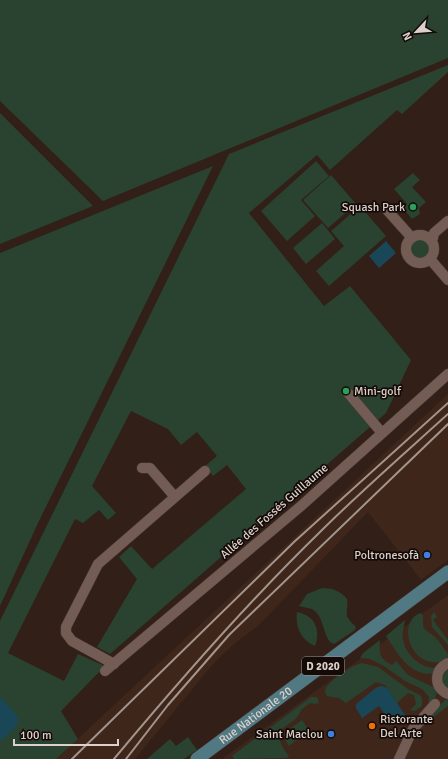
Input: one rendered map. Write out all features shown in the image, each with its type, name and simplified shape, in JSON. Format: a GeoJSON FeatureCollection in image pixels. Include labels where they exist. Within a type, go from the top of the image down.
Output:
{"type":"FeatureCollection","features":[{"type":"Feature","properties":{"kind":"main road","name":"Rue Nationale 20"},"geometry":{"type":"LineString","coordinates":[[198,759],[448,572]]}},
{"type":"Feature","properties":{"kind":"main road","name":"Rue Nationale 20"},"geometry":{"type":"LineString","coordinates":[[212,759],[448,582]]}},
{"type":"Feature","properties":{"kind":"street"},"geometry":{"type":"LineString","coordinates":[[387,210],[412,238]]}},
{"type":"Feature","properties":{"kind":"street"},"geometry":{"type":"LineString","coordinates":[[448,221],[434,233],[432,239],[434,248],[430,259],[420,263],[409,257],[406,249],[412,238],[421,236],[432,239],[438,237],[448,228]]}},
{"type":"Feature","properties":{"kind":"street"},"geometry":{"type":"LineString","coordinates":[[430,259],[448,280]]}},
{"type":"Feature","properties":{"kind":"street","name":"Allée des Fossés Guillaume"},"geometry":{"type":"LineString","coordinates":[[105,671],[301,506],[448,374]]}},
{"type":"Feature","properties":{"kind":"street"},"geometry":{"type":"LineString","coordinates":[[349,394],[382,434]]}},
{"type":"Feature","properties":{"kind":"street"},"geometry":{"type":"LineString","coordinates":[[142,468],[150,468],[175,498]]}},
{"type":"Feature","properties":{"kind":"street"},"geometry":{"type":"LineString","coordinates":[[114,664],[72,641],[66,633],[66,627],[98,564],[206,471]]}},
{"type":"Feature","properties":{"kind":"street"},"geometry":{"type":"LineString","coordinates":[[448,663],[440,668],[437,677],[438,686],[448,694]]}},
{"type":"Feature","properties":{"kind":"street"},"geometry":{"type":"LineString","coordinates":[[399,759],[413,729],[435,704]]}},
{"type":"Feature","properties":{"kind":"shaded area"},"geometry":{"type":"Polygon","coordinates":[[[448,394],[448,560],[421,580],[368,512],[259,625],[234,644],[213,664],[135,759],[56,759],[448,394]]]}},
{"type":"Feature","properties":{"kind":"shaded area"},"geometry":{"type":"Polygon","coordinates":[[[448,595],[448,759],[222,759],[448,595]]]}},
{"type":"Feature","properties":{"kind":"green space"},"geometry":{"type":"Polygon","coordinates":[[[0,0],[448,0],[448,58],[103,201],[0,101],[0,0]]]}},
{"type":"Feature","properties":{"kind":"green space"},"geometry":{"type":"Polygon","coordinates":[[[448,65],[448,72],[402,114],[397,110],[330,170],[317,155],[249,213],[324,306],[350,286],[411,360],[386,413],[110,654],[97,647],[137,579],[119,557],[131,546],[152,569],[246,489],[227,465],[213,476],[205,466],[217,456],[197,432],[181,445],[168,429],[131,411],[92,486],[116,513],[108,520],[99,510],[83,523],[75,519],[8,653],[64,681],[78,654],[105,666],[61,711],[78,739],[56,759],[0,759],[0,621],[229,154],[448,65]]]}},
{"type":"Feature","properties":{"kind":"green space"},"geometry":{"type":"Polygon","coordinates":[[[0,113],[93,206],[0,244],[0,113]]]}},
{"type":"Feature","properties":{"kind":"green space"},"geometry":{"type":"Polygon","coordinates":[[[316,161],[329,176],[301,200],[315,216],[287,241],[261,211],[316,161]]]}},
{"type":"Feature","properties":{"kind":"green space"},"geometry":{"type":"Polygon","coordinates":[[[213,166],[38,523],[0,606],[0,253],[213,166]]]}},
{"type":"Feature","properties":{"kind":"green space"},"geometry":{"type":"Polygon","coordinates":[[[413,173],[420,180],[412,187],[426,202],[419,208],[420,214],[412,219],[403,208],[407,204],[394,189],[413,173]]]}},
{"type":"Feature","properties":{"kind":"green space"},"geometry":{"type":"Polygon","coordinates":[[[331,175],[356,204],[328,228],[303,200],[331,175]]]}},
{"type":"Feature","properties":{"kind":"green space"},"geometry":{"type":"Polygon","coordinates":[[[360,206],[386,236],[329,286],[316,271],[344,246],[331,231],[360,206]]]}},
{"type":"Feature","properties":{"kind":"green space"},"geometry":{"type":"Polygon","coordinates":[[[322,223],[335,239],[306,264],[293,248],[322,223]]]}},
{"type":"Feature","properties":{"kind":"green space"},"geometry":{"type":"Polygon","coordinates":[[[421,239],[428,242],[431,249],[428,256],[421,259],[414,256],[411,249],[414,242],[421,239]]]}},
{"type":"Feature","properties":{"kind":"green space"},"geometry":{"type":"Polygon","coordinates":[[[322,588],[336,590],[345,596],[347,599],[347,616],[356,627],[355,630],[334,644],[327,638],[320,617],[312,609],[299,606],[307,594],[322,588]]]}},
{"type":"Feature","properties":{"kind":"green space"},"geometry":{"type":"Polygon","coordinates":[[[297,612],[308,616],[315,624],[317,629],[317,640],[315,646],[306,640],[300,632],[297,623],[297,612]]]}},
{"type":"Feature","properties":{"kind":"green space"},"geometry":{"type":"Polygon","coordinates":[[[434,612],[437,617],[433,620],[448,640],[448,645],[432,627],[431,616],[434,612]]]}},
{"type":"Feature","properties":{"kind":"green space"},"geometry":{"type":"Polygon","coordinates":[[[420,613],[423,615],[424,628],[436,638],[448,654],[447,660],[435,662],[424,660],[416,654],[411,646],[408,636],[409,627],[413,618],[420,613]]]}},
{"type":"Feature","properties":{"kind":"green space"},"geometry":{"type":"Polygon","coordinates":[[[405,620],[403,630],[404,645],[410,655],[419,663],[424,666],[435,668],[434,673],[425,674],[411,668],[400,656],[386,636],[405,620]]]}},
{"type":"Feature","properties":{"kind":"green space"},"geometry":{"type":"Polygon","coordinates":[[[380,640],[380,652],[384,660],[392,665],[396,661],[408,675],[435,688],[436,695],[428,706],[429,697],[422,689],[405,681],[384,666],[370,659],[360,658],[363,653],[380,640]]]}},
{"type":"Feature","properties":{"kind":"green space"},"geometry":{"type":"Polygon","coordinates":[[[362,663],[378,667],[408,689],[420,695],[422,698],[422,706],[415,711],[410,710],[416,704],[414,695],[408,693],[397,703],[385,685],[376,682],[346,703],[339,698],[327,696],[325,692],[326,688],[334,679],[346,670],[362,663]]]}},
{"type":"Feature","properties":{"kind":"green space"},"geometry":{"type":"Polygon","coordinates":[[[448,668],[448,691],[442,686],[442,674],[448,668]]]}},
{"type":"Feature","properties":{"kind":"green space"},"geometry":{"type":"Polygon","coordinates":[[[311,697],[317,697],[319,703],[310,703],[301,710],[298,716],[280,732],[279,738],[289,756],[287,758],[235,759],[232,756],[311,697]]]}},
{"type":"Feature","properties":{"kind":"green space"},"geometry":{"type":"Polygon","coordinates":[[[448,699],[448,706],[419,728],[422,732],[414,739],[419,726],[444,701],[448,699]]]}},
{"type":"Feature","properties":{"kind":"green space"},"geometry":{"type":"Polygon","coordinates":[[[302,720],[309,730],[289,746],[285,740],[287,731],[302,720]]]}},
{"type":"Feature","properties":{"kind":"green space"},"geometry":{"type":"Polygon","coordinates":[[[188,737],[197,750],[184,759],[147,759],[170,739],[176,746],[188,737]]]}},
{"type":"Feature","properties":{"kind":"water"},"geometry":{"type":"Polygon","coordinates":[[[386,241],[396,253],[379,268],[369,256],[386,241]]]}},
{"type":"Feature","properties":{"kind":"water"},"geometry":{"type":"Polygon","coordinates":[[[382,686],[387,688],[405,715],[392,725],[379,706],[362,718],[356,708],[356,704],[377,687],[382,686]]]}},
{"type":"Feature","properties":{"kind":"water"},"geometry":{"type":"Polygon","coordinates":[[[0,697],[15,713],[19,720],[14,729],[0,741],[0,697]]]}},
{"type":"Feature","properties":{"kind":"railway"},"geometry":{"type":"LineString","coordinates":[[72,759],[294,542],[448,403]]}},
{"type":"Feature","properties":{"kind":"railway"},"geometry":{"type":"LineString","coordinates":[[114,759],[188,672],[265,587],[350,503],[448,414]]}},
{"type":"Feature","properties":{"kind":"railway"},"geometry":{"type":"LineString","coordinates":[[126,759],[168,705],[229,635],[448,424]]}},
{"type":"Feature","properties":{"kind":"place","name":"Squash Park"},"geometry":{"type":"Point","coordinates":[413,207]}},
{"type":"Feature","properties":{"kind":"place","name":"Mini-golf"},"geometry":{"type":"Point","coordinates":[346,391]}},
{"type":"Feature","properties":{"kind":"place","name":"Poltronesofà"},"geometry":{"type":"Point","coordinates":[427,555]}},
{"type":"Feature","properties":{"kind":"place","name":"Ristorante Del Arte"},"geometry":{"type":"Point","coordinates":[372,726]}},
{"type":"Feature","properties":{"kind":"place","name":"Saint Maclou"},"geometry":{"type":"Point","coordinates":[331,734]}}]}
